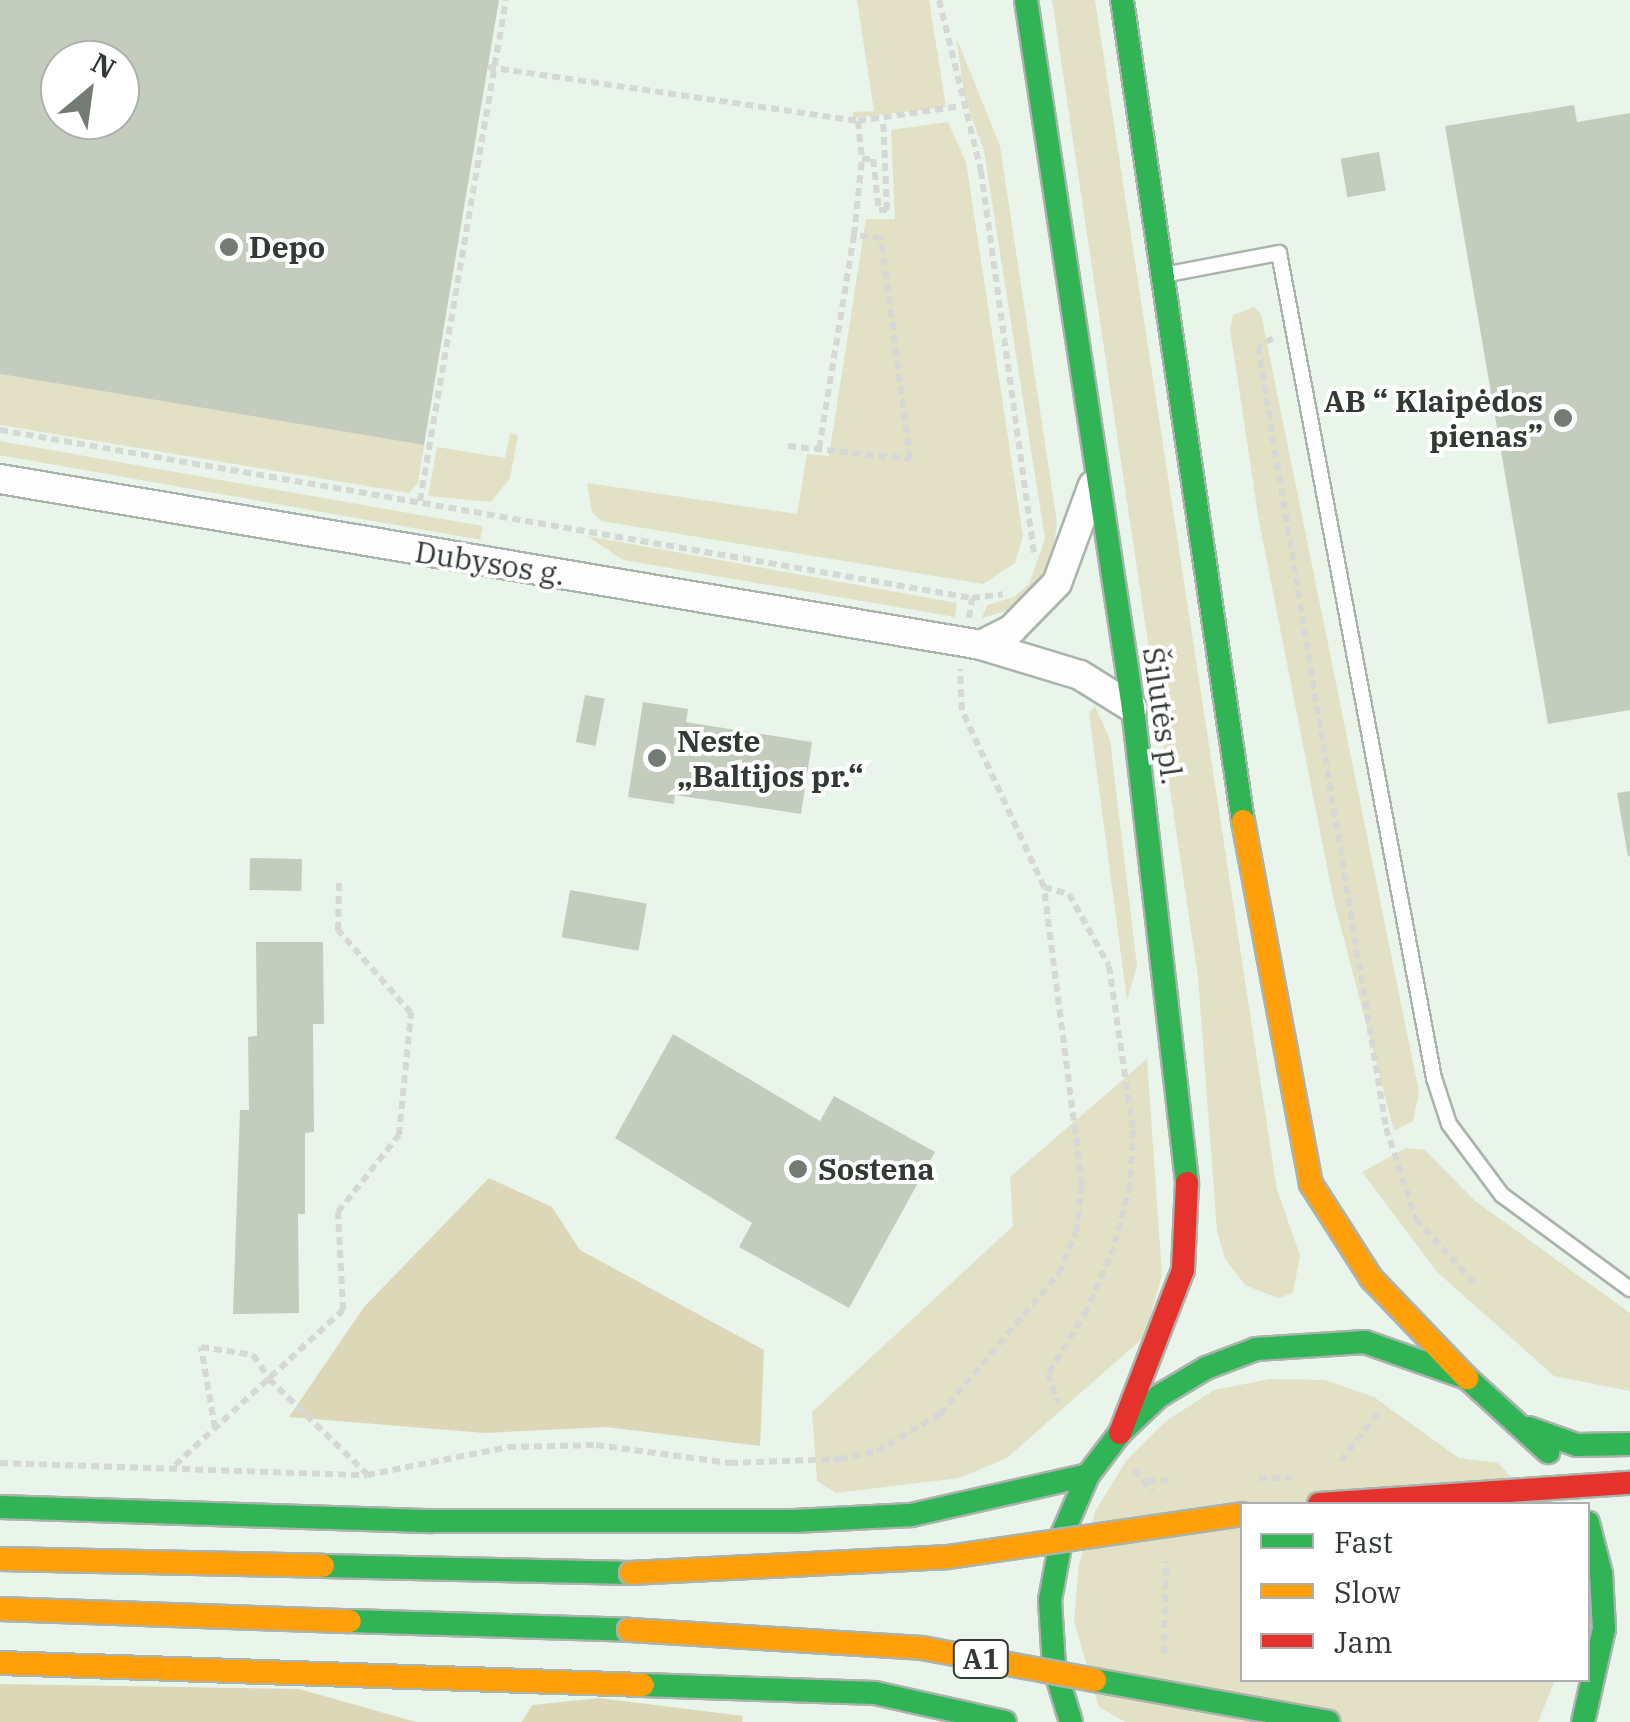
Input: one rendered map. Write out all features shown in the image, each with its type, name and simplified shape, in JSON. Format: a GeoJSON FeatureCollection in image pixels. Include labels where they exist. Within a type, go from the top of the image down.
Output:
{"type":"FeatureCollection","features":[{"type":"Feature","properties":{"kind":"main road","name":"Šilutės pl."},"geometry":{"type":"LineString","coordinates":[[1026,0],[1132,708],[1189,1202],[1173,1303],[1120,1433]]}},
{"type":"Feature","properties":{"kind":"main road"},"geometry":{"type":"LineString","coordinates":[[1122,0],[1254,896],[1311,1184],[1372,1278],[1466,1378],[1529,1428],[1578,1502]]}},
{"type":"Feature","properties":{"kind":"main road"},"geometry":{"type":"LineString","coordinates":[[1071,1722],[1054,1666],[1050,1600],[1062,1535],[1088,1475],[1120,1433],[1159,1396],[1206,1368],[1256,1349],[1310,1341],[1364,1342],[1466,1378]]}},
{"type":"Feature","properties":{"kind":"main road"},"geometry":{"type":"LineString","coordinates":[[1529,1428],[1577,1445],[1630,1444]]}},
{"type":"Feature","properties":{"kind":"main road"},"geometry":{"type":"LineString","coordinates":[[0,1507],[432,1521],[794,1520],[911,1515],[1088,1475]]}},
{"type":"Feature","properties":{"kind":"main road"},"geometry":{"type":"LineString","coordinates":[[1349,1502],[1630,1483]]}},
{"type":"Feature","properties":{"kind":"main road"},"geometry":{"type":"LineString","coordinates":[[0,1558],[630,1572],[948,1557],[1240,1514]]}},
{"type":"Feature","properties":{"kind":"main road"},"geometry":{"type":"LineString","coordinates":[[1582,1722],[1604,1629],[1600,1574],[1590,1532]]}},
{"type":"Feature","properties":{"kind":"main road","name":"A1"},"geometry":{"type":"LineString","coordinates":[[0,1610],[629,1630],[922,1648],[1328,1722]]}},
{"type":"Feature","properties":{"kind":"main road"},"geometry":{"type":"LineString","coordinates":[[0,1663],[875,1693],[1005,1722]]}},
{"type":"Feature","properties":{"kind":"street"},"geometry":{"type":"LineString","coordinates":[[973,644],[1037,608],[1056,584],[1097,472]]}},
{"type":"Feature","properties":{"kind":"street","name":"Dubysos g."},"geometry":{"type":"LineString","coordinates":[[0,479],[973,644],[1080,675],[1132,708]]}},
{"type":"Feature","properties":{"kind":"lane"},"geometry":{"type":"LineString","coordinates":[[1163,274],[1280,253],[1409,953],[1450,1124],[1502,1196],[1630,1290]]}},
{"type":"Feature","properties":{"kind":"path"},"geometry":{"type":"LineString","coordinates":[[420,501],[491,68],[506,0]]}},
{"type":"Feature","properties":{"kind":"path"},"geometry":{"type":"LineString","coordinates":[[939,0],[960,106],[981,171],[1035,540],[1031,563]]}},
{"type":"Feature","properties":{"kind":"path"},"geometry":{"type":"LineString","coordinates":[[491,68],[858,121],[960,106]]}},
{"type":"Feature","properties":{"kind":"path"},"geometry":{"type":"LineString","coordinates":[[862,159],[873,160],[879,210],[888,210],[883,120]]}},
{"type":"Feature","properties":{"kind":"path"},"geometry":{"type":"LineString","coordinates":[[819,449],[854,235],[862,159],[858,121]]}},
{"type":"Feature","properties":{"kind":"path"},"geometry":{"type":"LineString","coordinates":[[788,446],[910,459],[881,238],[854,235]]}},
{"type":"Feature","properties":{"kind":"path"},"geometry":{"type":"LineString","coordinates":[[1293,327],[1258,346],[1386,1128],[1416,1220],[1476,1286]]}},
{"type":"Feature","properties":{"kind":"path"},"geometry":{"type":"LineString","coordinates":[[0,430],[972,598],[994,599],[1010,590]]}},
{"type":"Feature","properties":{"kind":"path"},"geometry":{"type":"LineString","coordinates":[[0,1462],[368,1475],[508,1447],[596,1445],[730,1462],[840,1459],[876,1451],[940,1414],[1059,1273],[1076,1232],[1080,1133],[1044,887],[962,710],[973,644],[972,598]]}},
{"type":"Feature","properties":{"kind":"path"},"geometry":{"type":"LineString","coordinates":[[174,1466],[343,1310],[338,1212],[399,1135],[411,1013],[338,930],[339,879]]}},
{"type":"Feature","properties":{"kind":"path"},"geometry":{"type":"LineString","coordinates":[[1044,887],[1069,894],[1110,966],[1133,1130],[1130,1185],[1114,1247],[1087,1310],[1048,1374],[1059,1404]]}},
{"type":"Feature","properties":{"kind":"path"},"geometry":{"type":"LineString","coordinates":[[215,1428],[201,1346],[253,1355],[268,1379],[368,1475]]}},
{"type":"Feature","properties":{"kind":"path"},"geometry":{"type":"LineString","coordinates":[[1330,1476],[1378,1413]]}},
{"type":"Feature","properties":{"kind":"path"},"geometry":{"type":"LineString","coordinates":[[1128,1465],[1148,1481],[1154,1497]]}},
{"type":"Feature","properties":{"kind":"path"},"geometry":{"type":"LineString","coordinates":[[1239,1479],[1312,1477]]}},
{"type":"Feature","properties":{"kind":"path"},"geometry":{"type":"LineString","coordinates":[[1148,1481],[1184,1480]]}},
{"type":"Feature","properties":{"kind":"path"},"geometry":{"type":"LineString","coordinates":[[1162,1670],[1165,1552]]}},
{"type":"Feature","properties":{"kind":"green space"},"geometry":{"type":"Polygon","coordinates":[[[857,0],[929,0],[946,107],[853,118],[853,112],[874,111],[857,0]]]}},
{"type":"Feature","properties":{"kind":"green space"},"geometry":{"type":"Polygon","coordinates":[[[1052,0],[1095,0],[1277,1190],[1300,1255],[1293,1293],[1278,1298],[1245,1285],[1225,1259],[1217,1231],[1198,977],[1052,0]]]}},
{"type":"Feature","properties":{"kind":"green space"},"geometry":{"type":"Polygon","coordinates":[[[956,37],[1000,146],[1057,523],[1050,574],[1020,607],[982,618],[987,605],[1014,597],[1029,584],[1045,539],[984,151],[965,99],[956,37]]]}},
{"type":"Feature","properties":{"kind":"green space"},"geometry":{"type":"Polygon","coordinates":[[[948,122],[966,162],[1023,536],[1015,563],[983,584],[601,521],[592,512],[587,483],[797,514],[807,454],[829,456],[866,219],[895,219],[891,130],[948,122]]]}},
{"type":"Feature","properties":{"kind":"green space"},"geometry":{"type":"Polygon","coordinates":[[[1254,307],[1261,314],[1419,1092],[1413,1121],[1394,1131],[1333,897],[1259,521],[1230,329],[1233,315],[1254,307]]]}},
{"type":"Feature","properties":{"kind":"green space"},"geometry":{"type":"Polygon","coordinates":[[[0,374],[424,445],[418,483],[409,493],[0,425],[0,374]]]}},
{"type":"Feature","properties":{"kind":"green space"},"geometry":{"type":"Polygon","coordinates":[[[510,433],[518,435],[510,478],[491,502],[428,496],[437,447],[505,458],[510,433]]]}},
{"type":"Feature","properties":{"kind":"green space"},"geometry":{"type":"Polygon","coordinates":[[[0,441],[483,526],[480,540],[0,455],[0,441]]]}},
{"type":"Feature","properties":{"kind":"green space"},"geometry":{"type":"Polygon","coordinates":[[[587,536],[957,603],[955,617],[623,560],[587,536]]]}},
{"type":"Feature","properties":{"kind":"green space"},"geometry":{"type":"Polygon","coordinates":[[[1095,706],[1110,740],[1137,966],[1127,1000],[1089,713],[1095,706]]]}},
{"type":"Feature","properties":{"kind":"green space"},"geometry":{"type":"Polygon","coordinates":[[[1147,1059],[1162,1275],[1144,1337],[1007,1458],[959,1478],[836,1493],[817,1481],[812,1412],[1013,1226],[1010,1177],[1147,1059]]]}},
{"type":"Feature","properties":{"kind":"green space"},"geometry":{"type":"Polygon","coordinates":[[[1406,1148],[1425,1150],[1474,1200],[1630,1313],[1630,1391],[1554,1376],[1437,1272],[1362,1172],[1406,1148]]]}},
{"type":"Feature","properties":{"kind":"green space"},"geometry":{"type":"Polygon","coordinates":[[[1270,1379],[1325,1380],[1374,1397],[1459,1458],[1498,1463],[1534,1502],[1240,1502],[1240,1682],[1554,1682],[1538,1722],[1125,1722],[1099,1707],[1074,1621],[1079,1564],[1096,1510],[1126,1461],[1166,1421],[1214,1390],[1270,1379]]]}},
{"type":"Feature","properties":{"kind":"shaded area"},"geometry":{"type":"Polygon","coordinates":[[[489,1178],[552,1207],[580,1250],[764,1350],[760,1446],[606,1427],[485,1433],[289,1417],[364,1307],[489,1178]]]}},
{"type":"Feature","properties":{"kind":"shaded area"},"geometry":{"type":"Polygon","coordinates":[[[0,1684],[299,1689],[416,1722],[0,1722],[0,1684]]]}},
{"type":"Feature","properties":{"kind":"shaded area"},"geometry":{"type":"Polygon","coordinates":[[[599,1698],[743,1716],[742,1722],[522,1722],[532,1705],[599,1698]]]}},
{"type":"Feature","properties":{"kind":"building","name":"Depo"},"geometry":{"type":"Polygon","coordinates":[[[0,0],[499,0],[424,445],[0,374],[0,0]]]}},
{"type":"Feature","properties":{"kind":"building","name":"AB “ Klaipėdos pienas”"},"geometry":{"type":"Polygon","coordinates":[[[1574,105],[1577,122],[1630,113],[1630,710],[1548,724],[1445,126],[1574,105]]]}},
{"type":"Feature","properties":{"kind":"building"},"geometry":{"type":"Polygon","coordinates":[[[1379,152],[1386,190],[1347,197],[1341,159],[1379,152]]]}},
{"type":"Feature","properties":{"kind":"building"},"geometry":{"type":"Polygon","coordinates":[[[585,695],[605,699],[595,746],[576,742],[585,695]]]}},
{"type":"Feature","properties":{"kind":"building"},"geometry":{"type":"Polygon","coordinates":[[[643,702],[688,709],[686,722],[812,742],[801,814],[675,795],[674,804],[628,797],[643,702]]]}},
{"type":"Feature","properties":{"kind":"building"},"geometry":{"type":"Polygon","coordinates":[[[1630,791],[1630,856],[1628,857],[1617,793],[1630,791]]]}},
{"type":"Feature","properties":{"kind":"building"},"geometry":{"type":"Polygon","coordinates":[[[250,858],[302,859],[301,891],[249,890],[250,858]]]}},
{"type":"Feature","properties":{"kind":"building"},"geometry":{"type":"Polygon","coordinates":[[[570,890],[647,904],[638,951],[562,937],[570,890]]]}},
{"type":"Feature","properties":{"kind":"building"},"geometry":{"type":"Polygon","coordinates":[[[256,942],[323,942],[324,1024],[313,1024],[314,1132],[305,1133],[305,1214],[298,1214],[299,1313],[233,1314],[240,1110],[249,1110],[248,1037],[257,1036],[256,942]]]}},
{"type":"Feature","properties":{"kind":"building","name":"Sostena"},"geometry":{"type":"Polygon","coordinates":[[[673,1034],[820,1121],[834,1096],[935,1152],[849,1308],[739,1247],[752,1223],[615,1138],[673,1034]]]}},
{"type":"Feature","properties":{"kind":"traffic: fast"},"geometry":{"type":"LineString","coordinates":[[1026,0],[1133,708],[1187,1183]]}},
{"type":"Feature","properties":{"kind":"traffic: fast"},"geometry":{"type":"LineString","coordinates":[[1122,0],[1243,821]]}},
{"type":"Feature","properties":{"kind":"traffic: fast"},"geometry":{"type":"LineString","coordinates":[[1071,1722],[1054,1666],[1050,1600],[1062,1535],[1088,1475],[1120,1433],[1159,1396],[1206,1368],[1256,1349],[1365,1342],[1467,1378],[1548,1452]]}},
{"type":"Feature","properties":{"kind":"traffic: fast"},"geometry":{"type":"LineString","coordinates":[[1529,1428],[1577,1445],[1630,1444]]}},
{"type":"Feature","properties":{"kind":"traffic: fast"},"geometry":{"type":"LineString","coordinates":[[0,1507],[432,1521],[794,1521],[911,1515],[1088,1475]]}},
{"type":"Feature","properties":{"kind":"traffic: fast"},"geometry":{"type":"LineString","coordinates":[[1583,1722],[1604,1629],[1601,1574],[1590,1531]]}},
{"type":"Feature","properties":{"kind":"traffic: fast"},"geometry":{"type":"LineString","coordinates":[[323,1566],[631,1573]]}},
{"type":"Feature","properties":{"kind":"traffic: fast"},"geometry":{"type":"LineString","coordinates":[[350,1621],[629,1630]]}},
{"type":"Feature","properties":{"kind":"traffic: fast"},"geometry":{"type":"LineString","coordinates":[[1095,1680],[1328,1722]]}},
{"type":"Feature","properties":{"kind":"traffic: fast"},"geometry":{"type":"LineString","coordinates":[[643,1685],[875,1693],[1005,1722]]}},
{"type":"Feature","properties":{"kind":"traffic: slow"},"geometry":{"type":"LineString","coordinates":[[1243,821],[1311,1184],[1371,1278],[1467,1378]]}},
{"type":"Feature","properties":{"kind":"traffic: slow"},"geometry":{"type":"LineString","coordinates":[[631,1573],[948,1557],[1240,1514]]}},
{"type":"Feature","properties":{"kind":"traffic: slow"},"geometry":{"type":"LineString","coordinates":[[0,1559],[323,1566]]}},
{"type":"Feature","properties":{"kind":"traffic: slow"},"geometry":{"type":"LineString","coordinates":[[0,1609],[350,1621]]}},
{"type":"Feature","properties":{"kind":"traffic: slow"},"geometry":{"type":"LineString","coordinates":[[629,1630],[922,1648],[1095,1680]]}},
{"type":"Feature","properties":{"kind":"traffic: slow"},"geometry":{"type":"LineString","coordinates":[[0,1663],[643,1685]]}},
{"type":"Feature","properties":{"kind":"traffic: jam"},"geometry":{"type":"LineString","coordinates":[[1120,1433],[1183,1270],[1187,1183]]}},
{"type":"Feature","properties":{"kind":"traffic: jam"},"geometry":{"type":"LineString","coordinates":[[1349,1502],[1630,1483]]}},
{"type":"Feature","properties":{"kind":"place","name":"Depo"},"geometry":{"type":"Point","coordinates":[229,247]}},
{"type":"Feature","properties":{"kind":"place","name":"AB “ Klaipėdos pienas”"},"geometry":{"type":"Point","coordinates":[1563,418]}},
{"type":"Feature","properties":{"kind":"place","name":"Neste „Baltijos pr.“"},"geometry":{"type":"Point","coordinates":[657,758]}},
{"type":"Feature","properties":{"kind":"place","name":"Sostena"},"geometry":{"type":"Point","coordinates":[798,1169]}}]}
